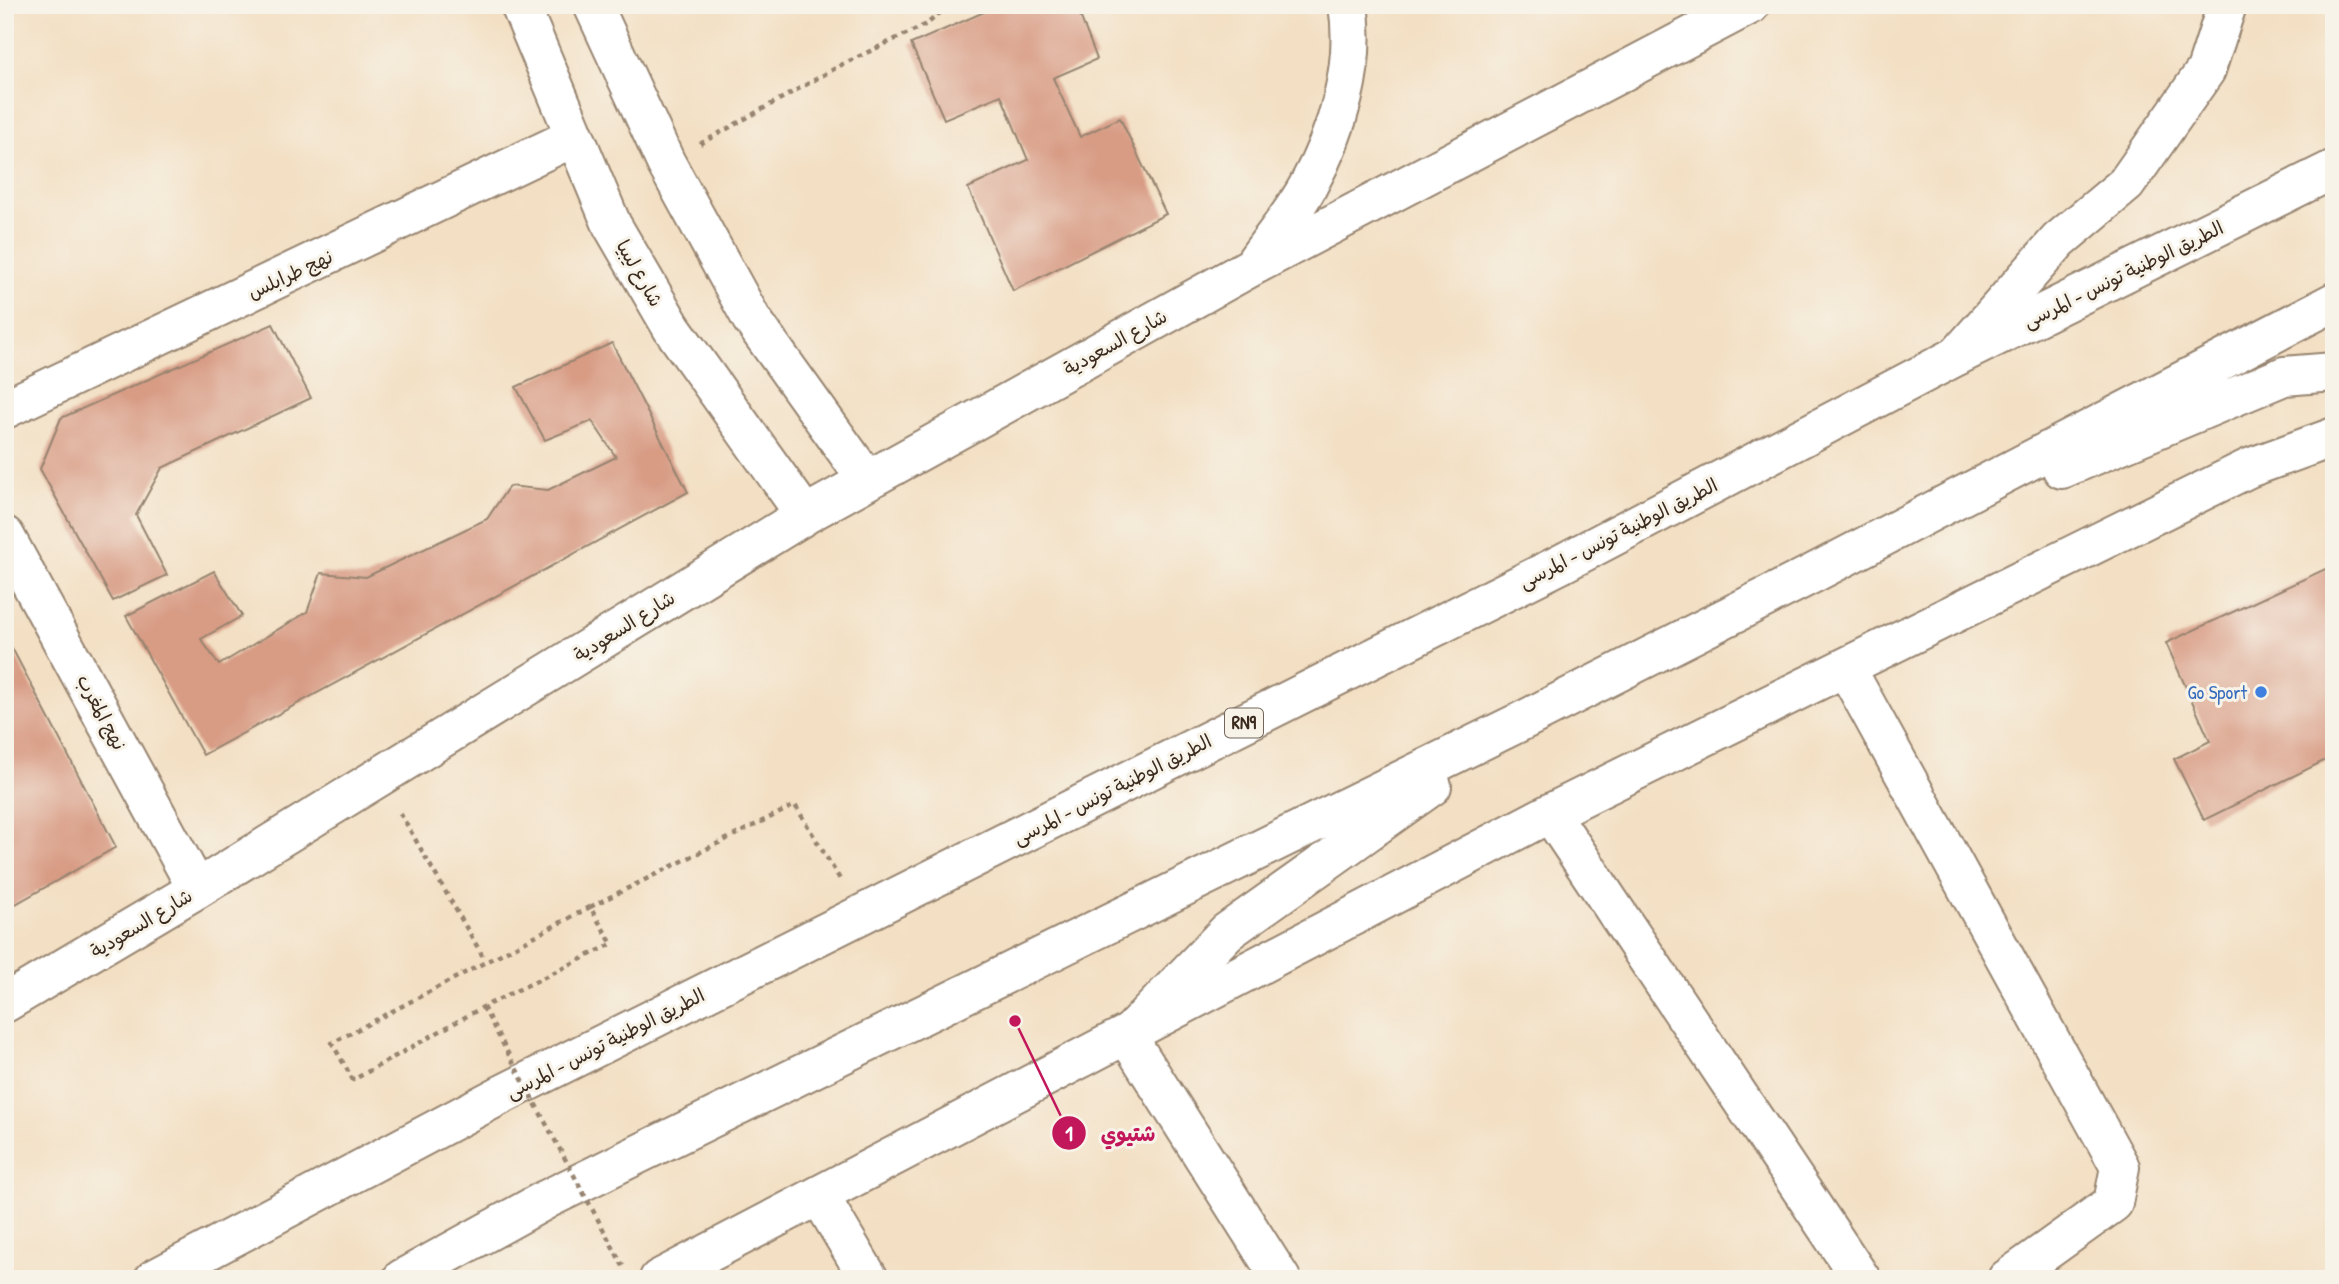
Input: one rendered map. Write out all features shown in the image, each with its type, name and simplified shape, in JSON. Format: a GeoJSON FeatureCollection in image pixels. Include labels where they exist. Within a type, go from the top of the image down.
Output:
{"type":"FeatureCollection","features":[{"type":"Feature","properties":{"kind":"main road","name":"شارع ليبيا"},"geometry":{"type":"LineString","coordinates":[[520,5],[612,225],[672,328],[805,515]]}},
{"type":"Feature","properties":{"kind":"main road"},"geometry":{"type":"LineString","coordinates":[[593,5],[666,163],[751,318],[867,480]]}},
{"type":"Feature","properties":{"kind":"main road"},"geometry":{"type":"LineString","coordinates":[[1253,266],[1308,186],[1341,110],[1352,28],[1348,5]]}},
{"type":"Feature","properties":{"kind":"main road","name":"شارع السعودية"},"geometry":{"type":"LineString","coordinates":[[5,1003],[379,778],[805,515],[1253,266],[1751,5]]}},
{"type":"Feature","properties":{"kind":"main road"},"geometry":{"type":"LineString","coordinates":[[1957,356],[2059,240],[2126,184],[2206,71],[2227,5]]}},
{"type":"Feature","properties":{"kind":"main road","name":"نهج طرابلس"},"geometry":{"type":"LineString","coordinates":[[5,410],[574,137]]}},
{"type":"Feature","properties":{"kind":"main road","name":"الطريق الوطنية تونس - المرسى"},"geometry":{"type":"LineString","coordinates":[[154,1279],[499,1096],[1561,564],[1957,356],[2334,169]]}},
{"type":"Feature","properties":{"kind":"main road"},"geometry":{"type":"LineString","coordinates":[[402,1279],[547,1199],[1524,720],[1812,575],[2334,302]]}},
{"type":"Feature","properties":{"kind":"main road"},"geometry":{"type":"LineString","coordinates":[[1812,575],[2284,376],[2334,372]]}},
{"type":"Feature","properties":{"kind":"main road"},"geometry":{"type":"LineString","coordinates":[[659,1279],[696,1270],[819,1195],[1550,813],[2249,468],[2334,437]]}},
{"type":"Feature","properties":{"kind":"main road","name":"نهج المغرب"},"geometry":{"type":"LineString","coordinates":[[5,536],[197,889]]}},
{"type":"Feature","properties":{"kind":"main road"},"geometry":{"type":"LineString","coordinates":[[1846,668],[2120,1167],[2113,1203],[2007,1279]]}},
{"type":"Feature","properties":{"kind":"main road"},"geometry":{"type":"LineString","coordinates":[[1127,1036],[1227,932],[1524,720]]}},
{"type":"Feature","properties":{"kind":"main road"},"geometry":{"type":"LineString","coordinates":[[1550,813],[1861,1279]]}},
{"type":"Feature","properties":{"kind":"main road"},"geometry":{"type":"LineString","coordinates":[[1127,1036],[1281,1279]]}},
{"type":"Feature","properties":{"kind":"main road"},"geometry":{"type":"LineString","coordinates":[[819,1195],[869,1279]]}},
{"type":"Feature","properties":{"kind":"path"},"geometry":{"type":"LineString","coordinates":[[666,163],[843,64],[927,23],[949,5]]}},
{"type":"Feature","properties":{"kind":"path"},"geometry":{"type":"LineString","coordinates":[[379,778],[485,960]]}},
{"type":"Feature","properties":{"kind":"path"},"geometry":{"type":"LineString","coordinates":[[590,907],[612,944],[483,1007],[353,1080],[332,1043],[485,960],[590,907],[795,805],[862,914]]}},
{"type":"Feature","properties":{"kind":"path"},"geometry":{"type":"LineString","coordinates":[[483,1007],[623,1266]]}},
{"type":"Feature","properties":{"kind":"building"},"geometry":{"type":"Polygon","coordinates":[[[1000,5],[1076,5],[1097,59],[1053,78],[1080,137],[1120,118],[1166,214],[1013,291],[968,188],[1028,160],[1001,95],[944,119],[911,44],[1000,5]]]}},
{"type":"Feature","properties":{"kind":"building"},"geometry":{"type":"Polygon","coordinates":[[[273,324],[311,398],[162,468],[136,515],[167,575],[113,601],[40,469],[61,418],[273,324]]]}},
{"type":"Feature","properties":{"kind":"building"},"geometry":{"type":"Polygon","coordinates":[[[612,343],[688,492],[203,755],[126,616],[214,571],[242,616],[201,639],[219,665],[307,612],[321,573],[366,577],[487,519],[509,486],[548,490],[616,457],[592,421],[545,440],[516,387],[612,343]]]}},
{"type":"Feature","properties":{"kind":"building","name":"Go Sport"},"geometry":{"type":"Polygon","coordinates":[[[2334,565],[2334,756],[2204,820],[2174,759],[2210,741],[2166,643],[2334,565]]]}},
{"type":"Feature","properties":{"kind":"building"},"geometry":{"type":"Polygon","coordinates":[[[12,648],[116,847],[5,910],[5,652],[12,648]]]}},
{"type":"Feature","properties":{"kind":"place","name":"Go Sport"},"geometry":{"type":"Point","coordinates":[2261,692]}},
{"type":"Feature","properties":{"kind":"place","name":"شتيوي"},"geometry":{"type":"Point","coordinates":[1015,1021]}}]}
